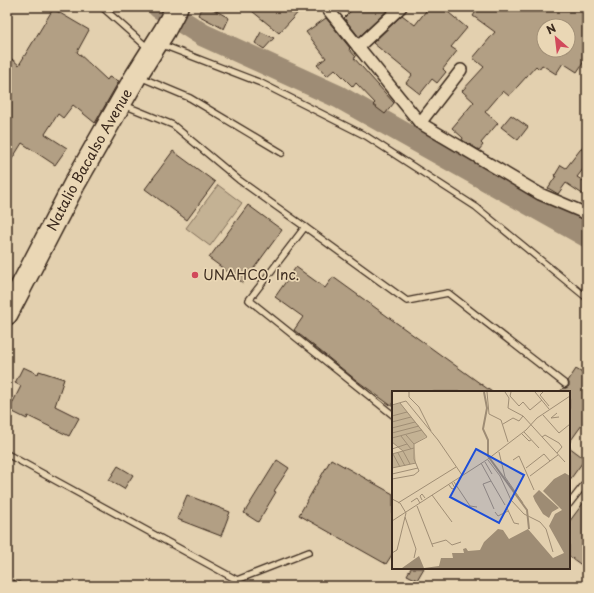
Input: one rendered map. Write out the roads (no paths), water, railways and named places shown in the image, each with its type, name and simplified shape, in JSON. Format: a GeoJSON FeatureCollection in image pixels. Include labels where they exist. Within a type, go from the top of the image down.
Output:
{"type":"FeatureCollection","features":[{"type":"Feature","properties":{"kind":"highway","name":"Natalio Bacalso Avenue"},"geometry":{"type":"LineString","coordinates":[[7,314],[75,183],[177,7]]}},
{"type":"Feature","properties":{"kind":"street"},"geometry":{"type":"LineString","coordinates":[[326,7],[420,123],[540,194],[587,214]]}},
{"type":"Feature","properties":{"kind":"street"},"geometry":{"type":"LineString","coordinates":[[358,47],[401,7]]}},
{"type":"Feature","properties":{"kind":"street"},"geometry":{"type":"LineString","coordinates":[[420,123],[461,70]]}},
{"type":"Feature","properties":{"kind":"lane"},"geometry":{"type":"LineString","coordinates":[[102,7],[157,41],[261,83],[366,136],[476,207],[587,298]]}},
{"type":"Feature","properties":{"kind":"lane"},"geometry":{"type":"LineString","coordinates":[[136,76],[190,98],[282,153]]}},
{"type":"Feature","properties":{"kind":"lane"},"geometry":{"type":"LineString","coordinates":[[120,103],[173,125],[239,180],[408,301],[448,293],[565,384]]}},
{"type":"Feature","properties":{"kind":"lane"},"geometry":{"type":"LineString","coordinates":[[305,227],[248,300],[392,414]]}},
{"type":"Feature","properties":{"kind":"lane"},"geometry":{"type":"LineString","coordinates":[[7,454],[237,580],[309,552]]}},
{"type":"Feature","properties":{"kind":"lane"},"geometry":{"type":"LineString","coordinates":[[570,503],[587,481]]}},
{"type":"Feature","properties":{"kind":"waterway"},"geometry":{"type":"LineString","coordinates":[[159,7],[203,35],[339,97],[587,236]]}},
{"type":"Feature","properties":{"kind":"place","name":"UNAHCO, Inc."},"geometry":{"type":"Point","coordinates":[195,275]}}]}
